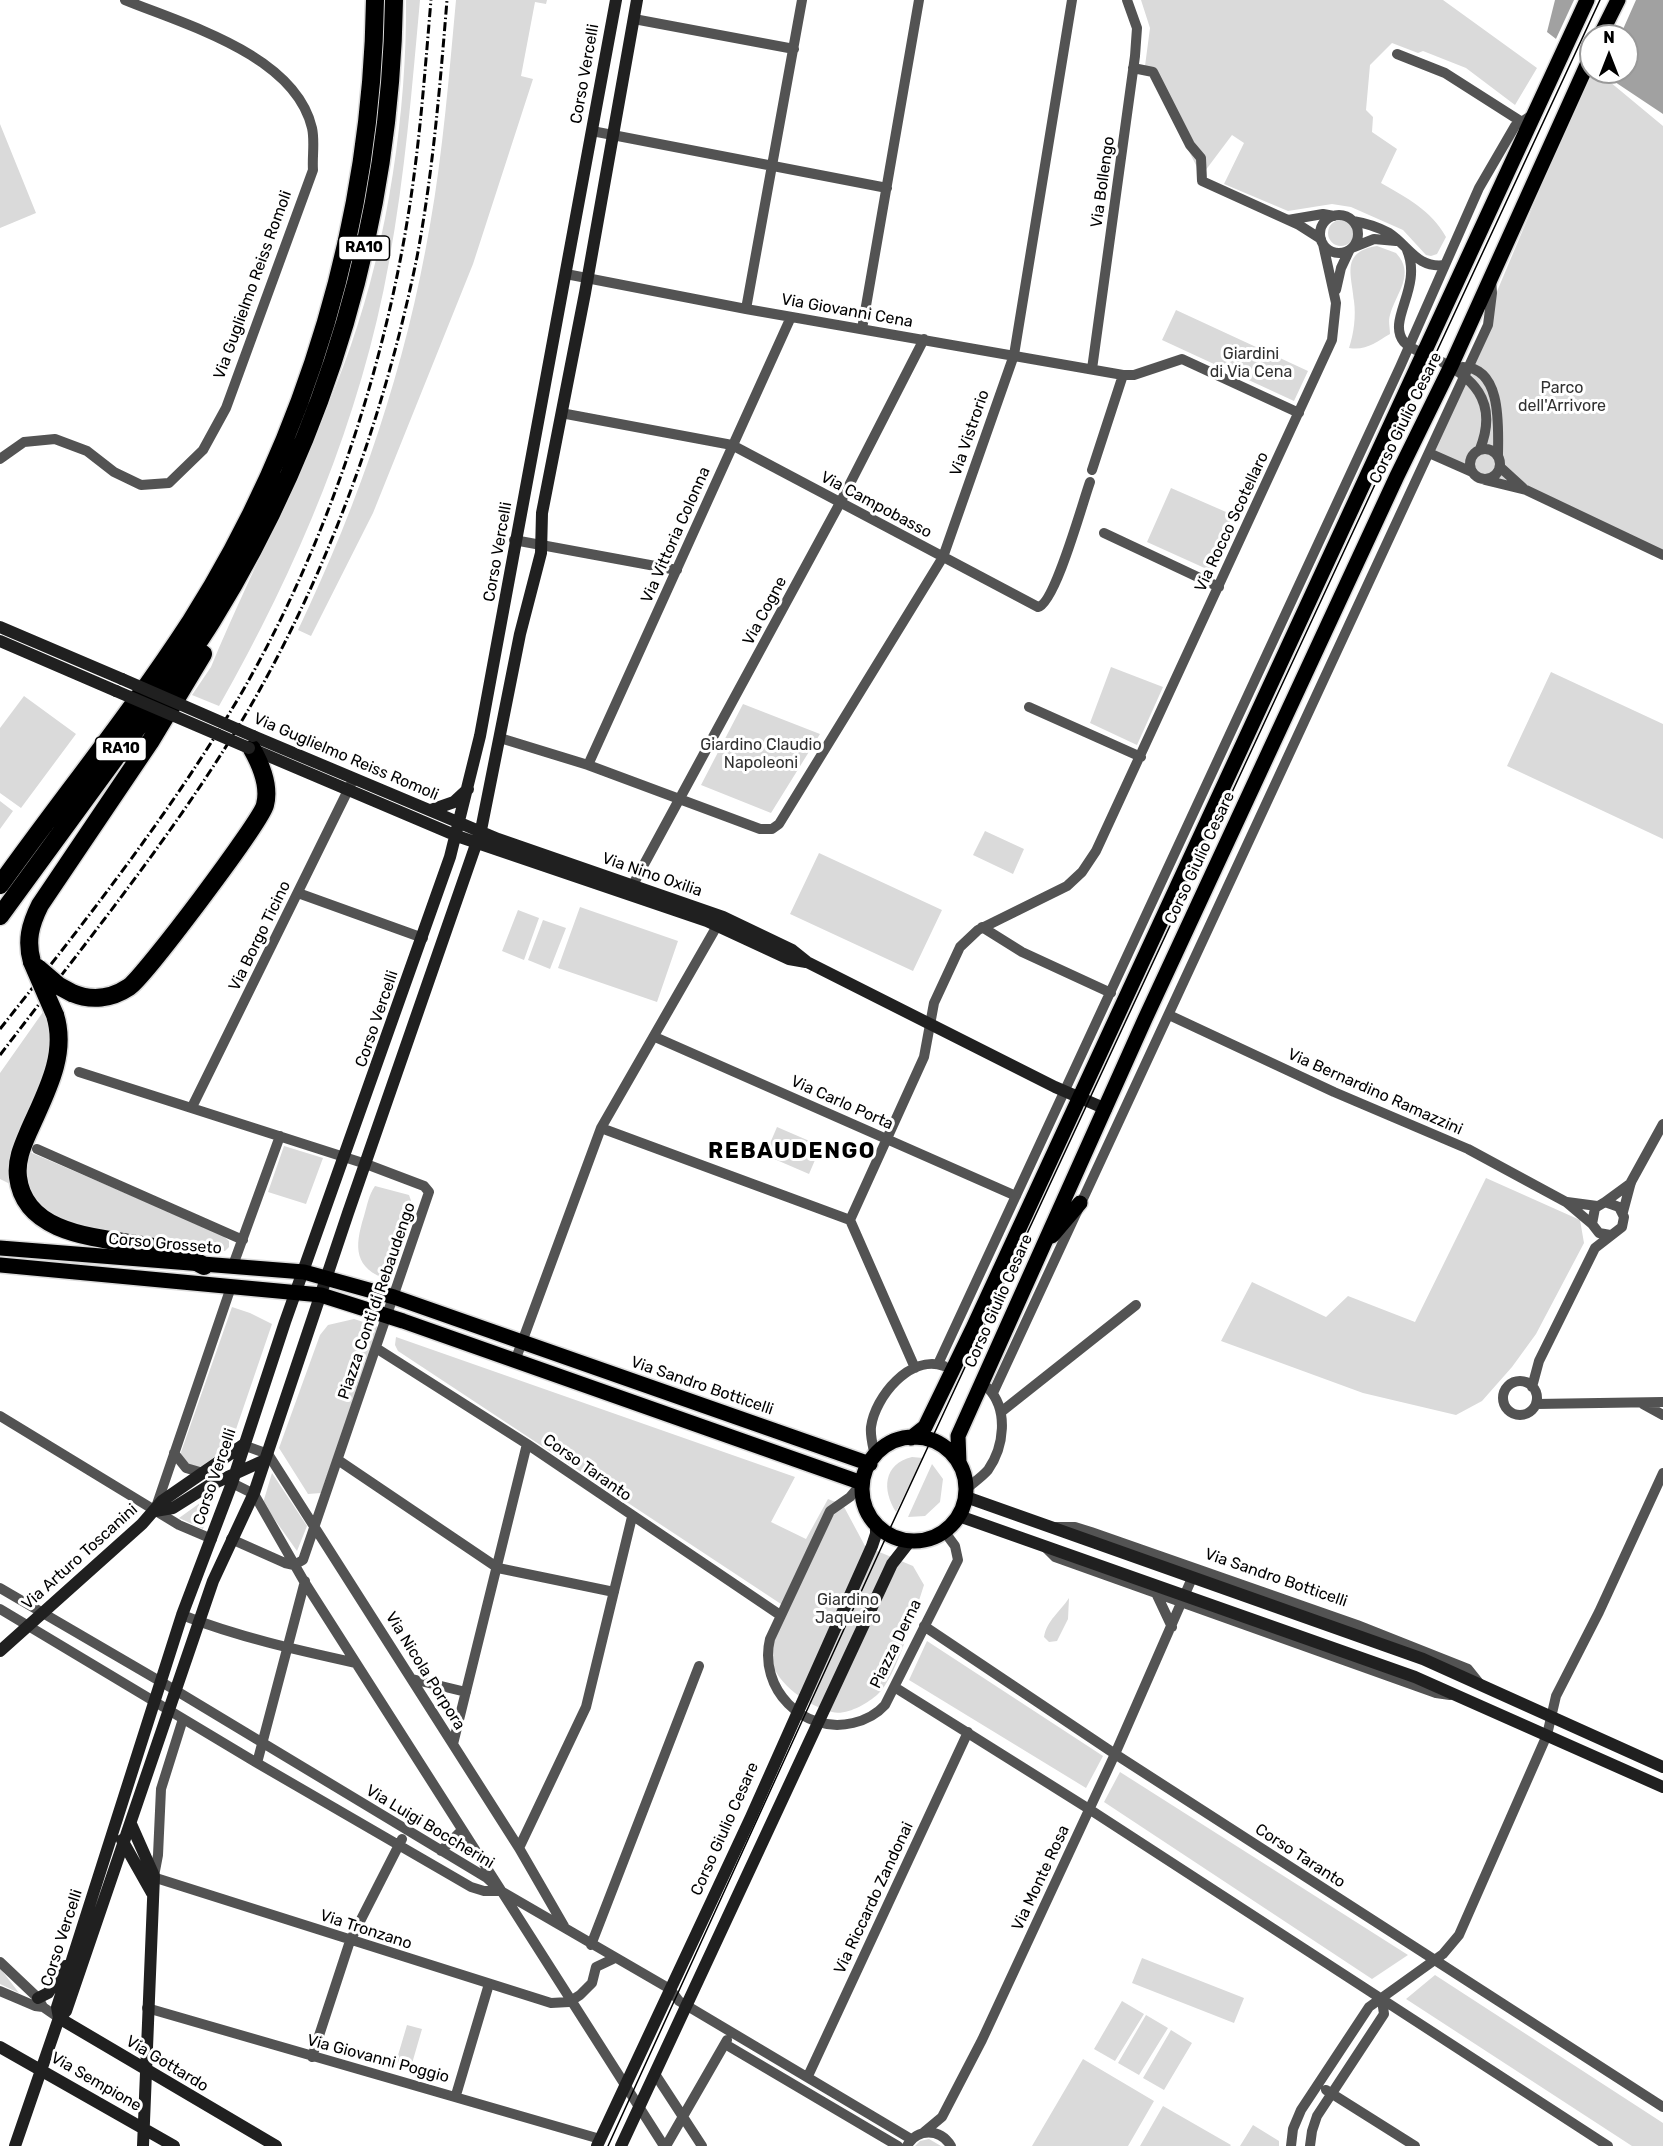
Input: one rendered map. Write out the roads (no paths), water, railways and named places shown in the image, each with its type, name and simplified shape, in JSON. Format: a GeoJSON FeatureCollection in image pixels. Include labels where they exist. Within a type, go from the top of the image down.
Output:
{"type":"FeatureCollection","features":[{"type":"Feature","properties":{"kind":"highway","name":"RA10"},"geometry":{"type":"LineString","coordinates":[[0,885],[192,618],[240,532],[284,439],[325,327],[345,252],[368,114],[375,0]]}},
{"type":"Feature","properties":{"kind":"highway","name":"RA10"},"geometry":{"type":"LineString","coordinates":[[0,916],[198,643],[237,579],[293,465],[323,390],[351,305],[381,161],[391,70],[394,0]]}},
{"type":"Feature","properties":{"kind":"highway","name":"RA10"},"geometry":{"type":"LineString","coordinates":[[204,1266],[180,1254],[60,1229],[41,1218],[24,1198],[18,1180],[18,1160],[55,1069],[60,1048],[55,1016],[32,963],[28,939],[30,926],[40,905],[150,742],[206,649],[226,609],[237,579]]}},
{"type":"Feature","properties":{"kind":"highway"},"geometry":{"type":"LineString","coordinates":[[32,963],[46,977],[82,997],[105,997],[134,984],[235,851],[265,806],[265,785],[252,744]]}},
{"type":"Feature","properties":{"kind":"highway","name":"RA10"},"geometry":{"type":"LineString","coordinates":[[0,877],[33,839]]}},
{"type":"Feature","properties":{"kind":"main road","name":"Corso Vercelli"},"geometry":{"type":"LineString","coordinates":[[15,2146],[43,2070],[59,2018],[57,2007],[156,1703],[182,1615],[234,1478],[243,1445],[457,836],[469,788],[506,601],[514,540],[529,475],[616,0]]}},
{"type":"Feature","properties":{"kind":"main road","name":"Corso Vercelli"},"geometry":{"type":"LineString","coordinates":[[59,2018],[66,2011],[199,1622],[231,1539],[254,1494],[477,844],[541,544],[542,513],[588,278],[637,0]]}},
{"type":"Feature","properties":{"kind":"main road","name":"Corso Giulio Cesare"},"geometry":{"type":"LineString","coordinates":[[911,1438],[925,1427],[953,1369],[1072,1095],[1149,949],[1373,466],[1416,350],[1526,124],[1537,112],[1587,0]]}},
{"type":"Feature","properties":{"kind":"main road"},"geometry":{"type":"LineString","coordinates":[[1606,24],[1618,0]]}},
{"type":"Feature","properties":{"kind":"main road","name":"Corso Giulio Cesare"},"geometry":{"type":"LineString","coordinates":[[959,1462],[958,1436],[987,1388],[994,1356],[1145,1019],[1377,519],[1451,366],[1490,274],[1579,82]]}},
{"type":"Feature","properties":{"kind":"main road","name":"Via Guglielmo Reiss Romoli"},"geometry":{"type":"LineString","coordinates":[[0,627],[122,679],[252,744]]}},
{"type":"Feature","properties":{"kind":"main road","name":"Via Guglielmo Reiss Romoli"},"geometry":{"type":"LineString","coordinates":[[0,641],[116,691],[351,784],[431,810],[481,830]]}},
{"type":"Feature","properties":{"kind":"main road","name":"Via Guglielmo Reiss Romoli"},"geometry":{"type":"LineString","coordinates":[[351,784],[477,844]]}},
{"type":"Feature","properties":{"kind":"main road"},"geometry":{"type":"LineString","coordinates":[[431,810],[454,802],[469,788]]}},
{"type":"Feature","properties":{"kind":"main road","name":"Via Nino Oxilia"},"geometry":{"type":"LineString","coordinates":[[481,830],[498,839],[630,890]]}},
{"type":"Feature","properties":{"kind":"main road","name":"Via Nino Oxilia"},"geometry":{"type":"LineString","coordinates":[[477,844],[630,890],[721,921],[792,950],[807,962],[1072,1095],[1106,1109]]}},
{"type":"Feature","properties":{"kind":"main road"},"geometry":{"type":"LineString","coordinates":[[1046,1242],[1080,1203]]}},
{"type":"Feature","properties":{"kind":"main road","name":"Corso Grosseto"},"geometry":{"type":"LineString","coordinates":[[0,1248],[204,1266],[304,1272],[327,1277]]}},
{"type":"Feature","properties":{"kind":"main road"},"geometry":{"type":"LineString","coordinates":[[0,1265],[321,1295],[387,1316],[862,1483],[865,1507],[876,1524],[891,1536],[910,1541],[930,1538],[944,1531],[959,1516],[966,1493],[959,1462],[951,1452],[936,1442],[911,1438],[889,1444],[872,1460]]}},
{"type":"Feature","properties":{"kind":"main road","name":"Via Sandro Botticelli"},"geometry":{"type":"LineString","coordinates":[[327,1277],[394,1297],[872,1460]]}},
{"type":"Feature","properties":{"kind":"main road","name":"Via Arturo Toscanini"},"geometry":{"type":"LineString","coordinates":[[0,1652],[155,1510],[162,1501],[243,1445]]}},
{"type":"Feature","properties":{"kind":"main road","name":"Via Arturo Toscanini"},"geometry":{"type":"LineString","coordinates":[[155,1510],[173,1508],[234,1478],[267,1457]]}},
{"type":"Feature","properties":{"kind":"main road","name":"Piazza Derna"},"geometry":{"type":"LineString","coordinates":[[862,1483],[872,1460]]}},
{"type":"Feature","properties":{"kind":"main road","name":"Via Sandro Botticelli"},"geometry":{"type":"LineString","coordinates":[[966,1493],[1050,1527],[1195,1573],[1360,1635],[1480,1684],[1663,1767]]}},
{"type":"Feature","properties":{"kind":"main road"},"geometry":{"type":"LineString","coordinates":[[959,1516],[1041,1543],[1184,1599],[1415,1677],[1663,1787]]}},
{"type":"Feature","properties":{"kind":"main road","name":"Corso Giulio Cesare"},"geometry":{"type":"LineString","coordinates":[[599,2143],[751,1817],[872,1546],[876,1524]]}},
{"type":"Feature","properties":{"kind":"main road"},"geometry":{"type":"LineString","coordinates":[[621,2146],[897,1555],[910,1541]]}},
{"type":"Feature","properties":{"kind":"main road"},"geometry":{"type":"LineString","coordinates":[[130,1824],[154,1876],[143,2146]]}},
{"type":"Feature","properties":{"kind":"main road"},"geometry":{"type":"LineString","coordinates":[[114,1832],[124,1842],[153,1894]]}},
{"type":"Feature","properties":{"kind":"main road"},"geometry":{"type":"LineString","coordinates":[[41,2002],[72,1959]]}},
{"type":"Feature","properties":{"kind":"main road","name":"Via Gottardo"},"geometry":{"type":"LineString","coordinates":[[59,2018],[145,2071],[276,2146]]}},
{"type":"Feature","properties":{"kind":"main road","name":"Via Sempione"},"geometry":{"type":"LineString","coordinates":[[0,2047],[174,2146]]}},
{"type":"Feature","properties":{"kind":"street","name":"Via Guglielmo Reiss Romoli"},"geometry":{"type":"LineString","coordinates":[[0,459],[24,442],[55,439],[87,452],[114,472],[141,485],[169,483],[178,475],[203,450],[226,408],[313,170],[312,129],[298,95],[258,59],[231,44],[125,0]]}},
{"type":"Feature","properties":{"kind":"street"},"geometry":{"type":"LineString","coordinates":[[746,309],[802,0]]}},
{"type":"Feature","properties":{"kind":"street"},"geometry":{"type":"LineString","coordinates":[[862,329],[919,0]]}},
{"type":"Feature","properties":{"kind":"street","name":"Via Vistrorio"},"geometry":{"type":"LineString","coordinates":[[680,800],[760,829],[772,829],[779,824],[943,557],[1014,355],[1072,0]]}},
{"type":"Feature","properties":{"kind":"street","name":"Via Bollengo"},"geometry":{"type":"LineString","coordinates":[[1092,369],[1137,27],[1127,0]]}},
{"type":"Feature","properties":{"kind":"street"},"geometry":{"type":"LineString","coordinates":[[634,19],[794,49]]}},
{"type":"Feature","properties":{"kind":"street"},"geometry":{"type":"LineString","coordinates":[[1397,54],[1445,73],[1526,124]]}},
{"type":"Feature","properties":{"kind":"street"},"geometry":{"type":"LineString","coordinates":[[1133,68],[1153,72],[1190,145],[1201,158],[1202,181],[1288,220],[1322,241],[1334,252],[1351,249],[1374,239],[1403,246],[1412,261],[1412,280],[1399,317],[1398,330],[1416,350],[1451,366],[1483,376],[1496,399],[1499,413],[1500,467],[1526,490]]}},
{"type":"Feature","properties":{"kind":"street","name":"Corso Giulio Cesare"},"geometry":{"type":"LineString","coordinates":[[938,1364],[1016,1196],[1072,1095],[1120,973],[1416,350],[1445,265],[1482,181],[1515,126],[1526,124]]}},
{"type":"Feature","properties":{"kind":"street"},"geometry":{"type":"LineString","coordinates":[[591,131],[887,188]]}},
{"type":"Feature","properties":{"kind":"street"},"geometry":{"type":"LineString","coordinates":[[1288,220],[1323,214],[1344,216],[1390,234],[1426,265],[1445,265]]}},
{"type":"Feature","properties":{"kind":"street"},"geometry":{"type":"LineString","coordinates":[[1322,241],[1323,225],[1334,216]]}},
{"type":"Feature","properties":{"kind":"street"},"geometry":{"type":"LineString","coordinates":[[1351,249],[1358,234],[1353,221]]}},
{"type":"Feature","properties":{"kind":"street","name":"Via Rocco Scotellaro"},"geometry":{"type":"LineString","coordinates":[[850,1220],[924,1057],[935,999],[956,953],[967,938],[982,927],[1053,894],[1079,876],[1096,851],[1332,340],[1336,317],[1335,296],[1322,241]]}},
{"type":"Feature","properties":{"kind":"street","name":"Via Rocco Scotellaro"},"geometry":{"type":"LineString","coordinates":[[1335,296],[1339,273],[1351,249]]}},
{"type":"Feature","properties":{"kind":"street","name":"Via Giovanni Cena"},"geometry":{"type":"LineString","coordinates":[[566,274],[746,309],[1123,375],[1134,375],[1182,359],[1299,413]]}},
{"type":"Feature","properties":{"kind":"street","name":"Corso Giulio Cesare"},"geometry":{"type":"LineString","coordinates":[[987,1388],[1018,1338],[1467,372],[1488,325],[1492,293],[1490,274]]}},
{"type":"Feature","properties":{"kind":"street","name":"Via Vittoria Colonna"},"geometry":{"type":"LineString","coordinates":[[588,765],[791,317]]}},
{"type":"Feature","properties":{"kind":"street","name":"Via Cogne"},"geometry":{"type":"LineString","coordinates":[[630,890],[840,502],[924,339]]}},
{"type":"Feature","properties":{"kind":"street"},"geometry":{"type":"LineString","coordinates":[[1467,372],[1484,403],[1485,436],[1480,449],[1471,457],[1469,465],[1472,472]]}},
{"type":"Feature","properties":{"kind":"street","name":"Via Campobasso"},"geometry":{"type":"LineString","coordinates":[[561,412],[732,446],[1033,605],[1042,606],[1065,558],[1123,375]]}},
{"type":"Feature","properties":{"kind":"street"},"geometry":{"type":"LineString","coordinates":[[1480,449],[1488,449],[1498,456]]}},
{"type":"Feature","properties":{"kind":"street"},"geometry":{"type":"LineString","coordinates":[[1429,453],[1485,480],[1526,490],[1663,555]]}},
{"type":"Feature","properties":{"kind":"street"},"geometry":{"type":"LineString","coordinates":[[1485,480],[1496,474],[1500,467]]}},
{"type":"Feature","properties":{"kind":"street"},"geometry":{"type":"LineString","coordinates":[[1104,533],[1219,587]]}},
{"type":"Feature","properties":{"kind":"street"},"geometry":{"type":"LineString","coordinates":[[514,540],[677,570]]}},
{"type":"Feature","properties":{"kind":"street"},"geometry":{"type":"LineString","coordinates":[[1029,706],[1141,757]]}},
{"type":"Feature","properties":{"kind":"street"},"geometry":{"type":"LineString","coordinates":[[500,738],[588,765],[680,800]]}},
{"type":"Feature","properties":{"kind":"street","name":"Via Borgo Ticino"},"geometry":{"type":"LineString","coordinates":[[192,1107],[351,784]]}},
{"type":"Feature","properties":{"kind":"street"},"geometry":{"type":"LineString","coordinates":[[298,893],[423,938]]}},
{"type":"Feature","properties":{"kind":"street"},"geometry":{"type":"LineString","coordinates":[[515,1361],[601,1128],[721,921]]}},
{"type":"Feature","properties":{"kind":"street"},"geometry":{"type":"LineString","coordinates":[[982,927],[1022,952],[1111,993]]}},
{"type":"Feature","properties":{"kind":"street","name":"Corso Giulio Cesare"},"geometry":{"type":"LineString","coordinates":[[1120,973],[1149,949]]}},
{"type":"Feature","properties":{"kind":"street","name":"Via Bernardino Ramazzini"},"geometry":{"type":"LineString","coordinates":[[1169,1015],[1334,1092],[1468,1149],[1566,1202],[1593,1227]]}},
{"type":"Feature","properties":{"kind":"street","name":"Via Carlo Porta"},"geometry":{"type":"LineString","coordinates":[[655,1037],[1016,1196]]}},
{"type":"Feature","properties":{"kind":"street","name":"Piazza Conti di Rebaudengo"},"geometry":{"type":"LineString","coordinates":[[79,1072],[366,1164],[424,1186],[429,1192],[338,1460],[299,1563]]}},
{"type":"Feature","properties":{"kind":"street","name":"Via Nino Oxilia"},"geometry":{"type":"LineString","coordinates":[[1106,1109],[1121,1116]]}},
{"type":"Feature","properties":{"kind":"street"},"geometry":{"type":"LineString","coordinates":[[1532,1387],[1539,1361],[1595,1248],[1622,1227],[1623,1212],[1631,1182],[1663,1124]]}},
{"type":"Feature","properties":{"kind":"street"},"geometry":{"type":"LineString","coordinates":[[601,1128],[850,1220],[915,1368]]}},
{"type":"Feature","properties":{"kind":"street"},"geometry":{"type":"LineString","coordinates":[[232,1268],[280,1136]]}},
{"type":"Feature","properties":{"kind":"street"},"geometry":{"type":"LineString","coordinates":[[37,1149],[243,1240]]}},
{"type":"Feature","properties":{"kind":"street"},"geometry":{"type":"LineString","coordinates":[[1595,1248],[1592,1213],[1631,1182]]}},
{"type":"Feature","properties":{"kind":"street","name":"Via Bernardino Ramazzini"},"geometry":{"type":"LineString","coordinates":[[1566,1202],[1601,1204]]}},
{"type":"Feature","properties":{"kind":"street"},"geometry":{"type":"LineString","coordinates":[[1601,1204],[1615,1204],[1623,1212]]}},
{"type":"Feature","properties":{"kind":"street"},"geometry":{"type":"LineString","coordinates":[[1593,1227],[1610,1235]]}},
{"type":"Feature","properties":{"kind":"street"},"geometry":{"type":"LineString","coordinates":[[155,1510],[231,1287]]}},
{"type":"Feature","properties":{"kind":"street"},"geometry":{"type":"LineString","coordinates":[[1001,1412],[1136,1305]]}},
{"type":"Feature","properties":{"kind":"street"},"geometry":{"type":"LineString","coordinates":[[994,1356],[1018,1338]]}},
{"type":"Feature","properties":{"kind":"street","name":"Corso Taranto"},"geometry":{"type":"LineString","coordinates":[[376,1348],[526,1444],[780,1615]]}},
{"type":"Feature","properties":{"kind":"street"},"geometry":{"type":"LineString","coordinates":[[1520,1382],[1539,1361]]}},
{"type":"Feature","properties":{"kind":"street","name":"Piazza Derna"},"geometry":{"type":"LineString","coordinates":[[872,1460],[871,1433],[875,1415],[895,1382],[915,1368],[938,1364],[953,1369]]}},
{"type":"Feature","properties":{"kind":"street"},"geometry":{"type":"LineString","coordinates":[[1536,1404],[1536,1395],[1532,1387],[1520,1382],[1510,1384],[1504,1392],[1503,1402],[1507,1410],[1524,1415],[1536,1404],[1663,1402]]}},
{"type":"Feature","properties":{"kind":"street"},"geometry":{"type":"LineString","coordinates":[[966,1493],[983,1475],[994,1458],[1002,1430],[1001,1412],[987,1388]]}},
{"type":"Feature","properties":{"kind":"street"},"geometry":{"type":"LineString","coordinates":[[1643,1404],[1663,1414]]}},
{"type":"Feature","properties":{"kind":"street"},"geometry":{"type":"LineString","coordinates":[[0,1416],[188,1530],[212,1539]]}},
{"type":"Feature","properties":{"kind":"street"},"geometry":{"type":"LineString","coordinates":[[453,1744],[498,1568],[526,1444]]}},
{"type":"Feature","properties":{"kind":"street"},"geometry":{"type":"LineString","coordinates":[[243,1445],[267,1457]]}},
{"type":"Feature","properties":{"kind":"street"},"geometry":{"type":"LineString","coordinates":[[174,1453],[186,1468],[203,1473]]}},
{"type":"Feature","properties":{"kind":"street","name":"Via Nicola Porpora"},"geometry":{"type":"LineString","coordinates":[[267,1457],[412,1679],[519,1848],[566,1929]]}},
{"type":"Feature","properties":{"kind":"street"},"geometry":{"type":"LineString","coordinates":[[338,1460],[498,1568],[614,1592]]}},
{"type":"Feature","properties":{"kind":"street"},"geometry":{"type":"LineString","coordinates":[[1291,2146],[1295,2122],[1369,2007],[1382,2000],[1434,1960],[1459,1935],[1547,1735],[1556,1696],[1599,1612],[1663,1473]]}},
{"type":"Feature","properties":{"kind":"street"},"geometry":{"type":"LineString","coordinates":[[234,1478],[254,1494]]}},
{"type":"Feature","properties":{"kind":"street","name":"Piazza Derna"},"geometry":{"type":"LineString","coordinates":[[862,1483],[850,1497],[830,1511],[780,1615],[768,1647],[767,1667],[775,1686],[796,1712],[818,1723],[848,1724],[867,1719],[881,1710],[896,1688],[924,1626],[958,1560],[956,1546],[944,1531]]}},
{"type":"Feature","properties":{"kind":"street","name":"Via Nicola Porpora"},"geometry":{"type":"LineString","coordinates":[[254,1494],[299,1563],[305,1584],[665,2146]]}},
{"type":"Feature","properties":{"kind":"street"},"geometry":{"type":"LineString","coordinates":[[519,1848],[586,1707],[632,1517]]}},
{"type":"Feature","properties":{"kind":"street"},"geometry":{"type":"LineString","coordinates":[[231,1539],[299,1563]]}},
{"type":"Feature","properties":{"kind":"street"},"geometry":{"type":"LineString","coordinates":[[1041,1543],[1055,1557],[1156,1593],[1184,1599]]}},
{"type":"Feature","properties":{"kind":"street","name":"Via Monte Rosa"},"geometry":{"type":"LineString","coordinates":[[909,2143],[942,2117],[982,2040],[1115,1754],[1195,1573]]}},
{"type":"Feature","properties":{"kind":"street"},"geometry":{"type":"LineString","coordinates":[[257,1763],[305,1584]]}},
{"type":"Feature","properties":{"kind":"street","name":"Via Luigi Boccherini"},"geometry":{"type":"LineString","coordinates":[[0,1588],[175,1690],[487,1878],[501,1891]]}},
{"type":"Feature","properties":{"kind":"street"},"geometry":{"type":"LineString","coordinates":[[1156,1593],[1172,1627]]}},
{"type":"Feature","properties":{"kind":"street","name":"Via Luigi Boccherini"},"geometry":{"type":"LineString","coordinates":[[0,1608],[257,1763],[473,1888],[501,1891]]}},
{"type":"Feature","properties":{"kind":"street"},"geometry":{"type":"LineString","coordinates":[[182,1615],[288,1648],[356,1663]]}},
{"type":"Feature","properties":{"kind":"street","name":"Corso Taranto"},"geometry":{"type":"LineString","coordinates":[[924,1626],[1115,1754],[1663,2107]]}},
{"type":"Feature","properties":{"kind":"street"},"geometry":{"type":"LineString","coordinates":[[591,1945],[699,1666]]}},
{"type":"Feature","properties":{"kind":"street"},"geometry":{"type":"LineString","coordinates":[[412,1679],[466,1692]]}},
{"type":"Feature","properties":{"kind":"street"},"geometry":{"type":"LineString","coordinates":[[896,1688],[1089,1809],[1608,2146]]}},
{"type":"Feature","properties":{"kind":"street"},"geometry":{"type":"LineString","coordinates":[[154,1876],[162,1785],[183,1719]]}},
{"type":"Feature","properties":{"kind":"street","name":"Via Riccardo Zandonai"},"geometry":{"type":"LineString","coordinates":[[808,2076],[968,1732]]}},
{"type":"Feature","properties":{"kind":"street"},"geometry":{"type":"LineString","coordinates":[[441,1851],[462,1830]]}},
{"type":"Feature","properties":{"kind":"street"},"geometry":{"type":"LineString","coordinates":[[312,2057],[350,1941],[406,1831]]}},
{"type":"Feature","properties":{"kind":"street","name":"Via Tronzano"},"geometry":{"type":"LineString","coordinates":[[154,1876],[350,1941],[551,2003],[572,2001]]}},
{"type":"Feature","properties":{"kind":"street","name":"Via Nicola Porpora"},"geometry":{"type":"LineString","coordinates":[[501,1891],[670,1989],[674,1997],[808,2076],[909,2143]]}},
{"type":"Feature","properties":{"kind":"street"},"geometry":{"type":"LineString","coordinates":[[572,2001],[592,1983],[596,1967],[615,1958]]}},
{"type":"Feature","properties":{"kind":"street","name":"Via Gottardo"},"geometry":{"type":"LineString","coordinates":[[0,1962],[59,2018]]}},
{"type":"Feature","properties":{"kind":"street"},"geometry":{"type":"LineString","coordinates":[[456,2095],[489,1984]]}},
{"type":"Feature","properties":{"kind":"street","name":"Via Gottardo"},"geometry":{"type":"LineString","coordinates":[[0,1991],[35,2006],[41,2002]]}},
{"type":"Feature","properties":{"kind":"street"},"geometry":{"type":"LineString","coordinates":[[1310,2146],[1313,2126],[1384,2014],[1382,2000]]}},
{"type":"Feature","properties":{"kind":"street","name":"Via Giovanni Poggio"},"geometry":{"type":"LineString","coordinates":[[147,2008],[312,2057],[456,2095],[599,2143]]}},
{"type":"Feature","properties":{"kind":"street"},"geometry":{"type":"LineString","coordinates":[[665,2146],[733,2031]]}},
{"type":"Feature","properties":{"kind":"street"},"geometry":{"type":"LineString","coordinates":[[725,2044],[898,2146]]}},
{"type":"Feature","properties":{"kind":"street"},"geometry":{"type":"LineString","coordinates":[[655,2074],[702,2146]]}},
{"type":"Feature","properties":{"kind":"street"},"geometry":{"type":"LineString","coordinates":[[1318,2085],[1415,2146]]}},
{"type":"Feature","properties":{"kind":"street"},"geometry":{"type":"LineString","coordinates":[[924,2132],[938,2134],[951,2146]]}},
{"type":"Feature","properties":{"kind":"tram line"},"geometry":{"type":"LineString","coordinates":[[608,2146],[887,1535],[1600,0]]}},
{"type":"Feature","properties":{"kind":"railway"},"geometry":{"type":"LineString","coordinates":[[0,1029],[125,868],[184,785],[238,699],[269,643],[323,524],[366,399],[398,273],[416,158],[431,0]]}},
{"type":"Feature","properties":{"kind":"railway"},"geometry":{"type":"LineString","coordinates":[[0,1055],[130,885],[222,753],[279,654],[330,545],[352,488],[389,374],[417,257],[432,161],[447,0]]}},
{"type":"Feature","properties":{"kind":"district","name":"REBAUDENGO"},"geometry":{"type":"Point","coordinates":[792,1152]}},
{"type":"Feature","properties":{"kind":"park label","name":"Giardini di Via Cena"},"geometry":{"type":"Point","coordinates":[1251,363]}},
{"type":"Feature","properties":{"kind":"park label","name":"Parco dell'Arrivore"},"geometry":{"type":"Point","coordinates":[1562,397]}},
{"type":"Feature","properties":{"kind":"park label","name":"Giardino Claudio Napoleoni"},"geometry":{"type":"Point","coordinates":[761,754]}},
{"type":"Feature","properties":{"kind":"park label","name":"Giardino Jaqueiro"},"geometry":{"type":"Point","coordinates":[848,1609]}}]}
